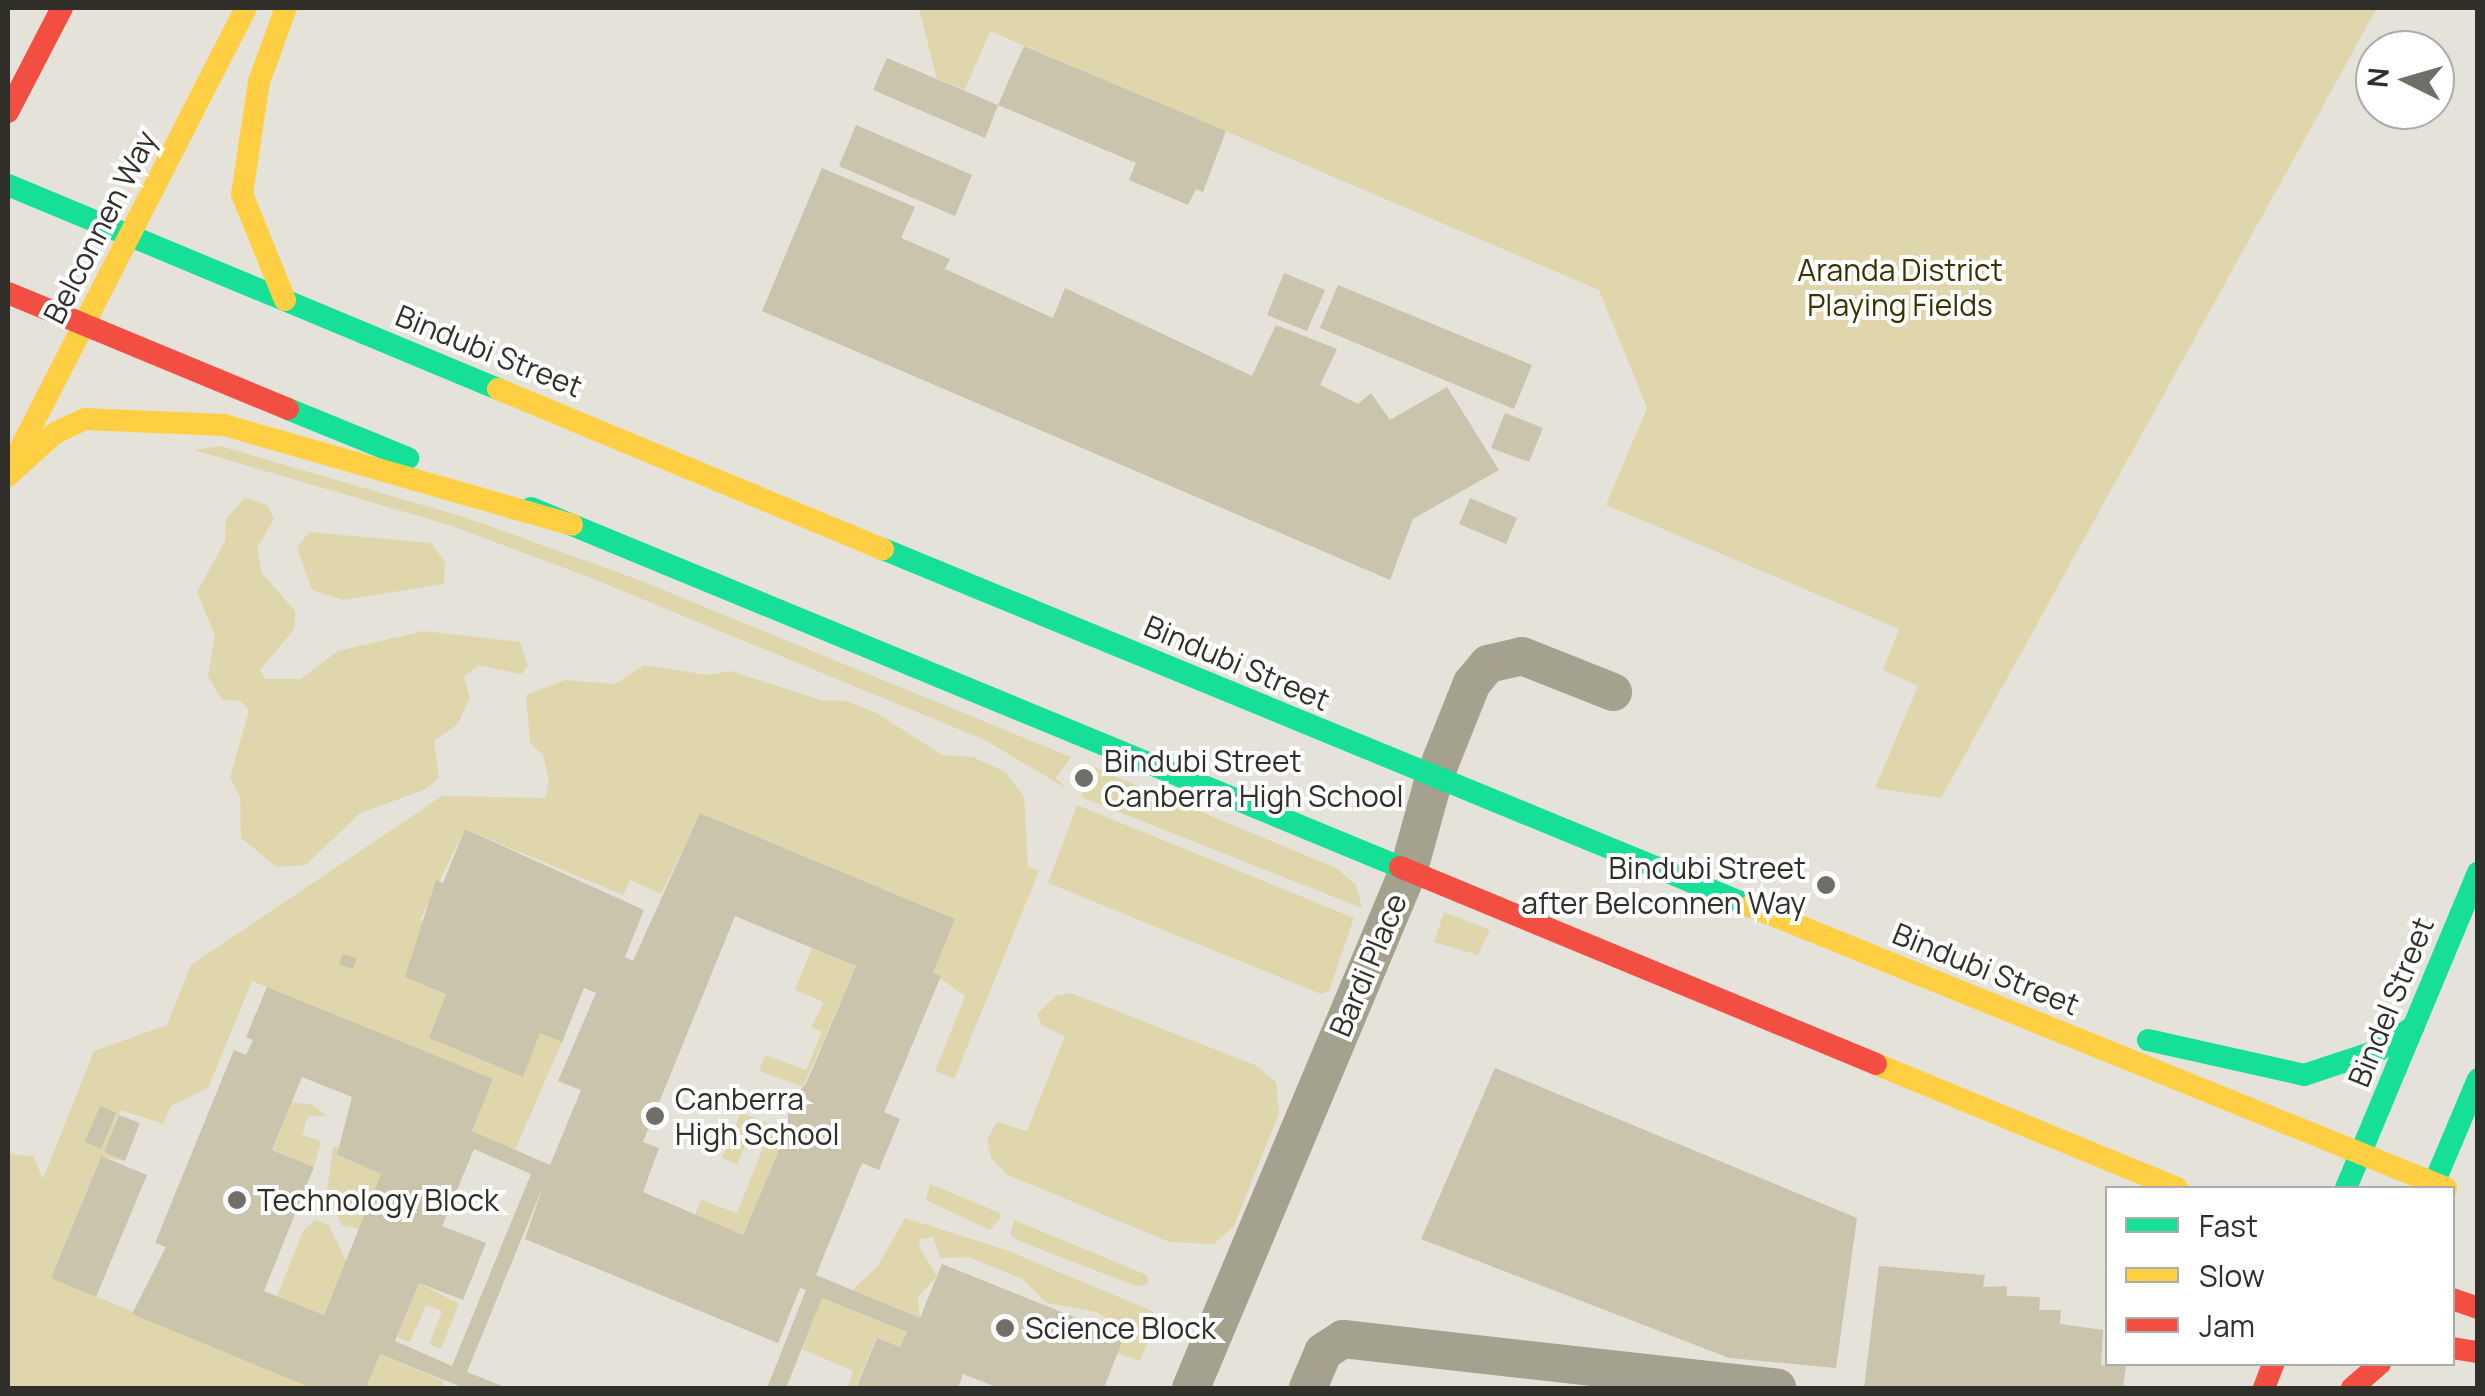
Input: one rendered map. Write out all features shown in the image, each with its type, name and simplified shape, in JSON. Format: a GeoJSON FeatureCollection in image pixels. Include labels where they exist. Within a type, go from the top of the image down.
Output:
{"type":"FeatureCollection","features":[{"type":"Feature","properties":{"kind":"main road"},"geometry":{"type":"LineString","coordinates":[[8,112],[62,8]]}},
{"type":"Feature","properties":{"kind":"main road","name":"Belconnen Way"},"geometry":{"type":"LineString","coordinates":[[8,474],[246,8]]}},
{"type":"Feature","properties":{"kind":"main road"},"geometry":{"type":"LineString","coordinates":[[285,300],[242,194],[259,82],[286,8]]}},
{"type":"Feature","properties":{"kind":"main road","name":"Bindubi Street"},"geometry":{"type":"LineString","coordinates":[[8,185],[1434,778],[2436,1186]]}},
{"type":"Feature","properties":{"kind":"main road"},"geometry":{"type":"LineString","coordinates":[[8,293],[1409,869],[1948,1098],[2172,1186]]}},
{"type":"Feature","properties":{"kind":"main road"},"geometry":{"type":"LineString","coordinates":[[8,474],[54,433],[84,419],[224,425],[572,525]]}},
{"type":"Feature","properties":{"kind":"main road","name":"Bindel Street"},"geometry":{"type":"LineString","coordinates":[[2347,1186],[2478,872]]}},
{"type":"Feature","properties":{"kind":"main road"},"geometry":{"type":"LineString","coordinates":[[1968,993],[2304,1075],[2379,1050],[2414,1026]]}},
{"type":"Feature","properties":{"kind":"main road"},"geometry":{"type":"LineString","coordinates":[[2447,1186],[2478,1079]]}},
{"type":"Feature","properties":{"kind":"main road"},"geometry":{"type":"LineString","coordinates":[[1948,1098],[2113,1186]]}},
{"type":"Feature","properties":{"kind":"main road"},"geometry":{"type":"LineString","coordinates":[[2349,1388],[2377,1366]]}},
{"type":"Feature","properties":{"kind":"street","name":"Bardi Place"},"geometry":{"type":"LineString","coordinates":[[1191,1388],[1409,869],[1434,778],[1472,683],[1488,664],[1522,656],[1612,692]]}},
{"type":"Feature","properties":{"kind":"street"},"geometry":{"type":"LineString","coordinates":[[1308,1388],[1323,1352],[1342,1338],[1777,1388]]}},
{"type":"Feature","properties":{"kind":"green space","name":"Aranda District Playing Fields"},"geometry":{"type":"Polygon","coordinates":[[[919,8],[2377,8],[2365,30],[2355,30],[2355,48],[1941,798],[1875,788],[1918,686],[1883,670],[1899,629],[1606,505],[1647,408],[1599,290],[990,31],[965,90],[937,79],[919,8]]]}},
{"type":"Feature","properties":{"kind":"green space"},"geometry":{"type":"Polygon","coordinates":[[[220,446],[464,517],[639,580],[1071,757],[1056,778],[1067,789],[985,740],[586,576],[449,525],[194,450],[220,446]]]}},
{"type":"Feature","properties":{"kind":"green space"},"geometry":{"type":"Polygon","coordinates":[[[245,497],[267,505],[274,518],[257,548],[262,573],[295,611],[295,628],[260,670],[265,679],[300,679],[338,651],[423,631],[520,642],[528,666],[521,674],[478,665],[464,677],[470,698],[457,725],[434,741],[439,778],[424,790],[360,813],[306,865],[277,867],[241,838],[240,797],[230,778],[249,710],[241,701],[222,700],[208,676],[215,636],[197,592],[225,541],[226,519],[245,497]]]}},
{"type":"Feature","properties":{"kind":"green space"},"geometry":{"type":"Polygon","coordinates":[[[309,532],[431,543],[445,562],[444,584],[343,600],[312,590],[297,548],[309,532]]]}},
{"type":"Feature","properties":{"kind":"green space"},"geometry":{"type":"Polygon","coordinates":[[[644,665],[708,675],[730,671],[821,700],[846,701],[875,712],[942,755],[973,757],[1005,772],[1024,796],[1028,866],[1039,871],[954,1079],[935,1071],[965,996],[933,973],[955,919],[701,813],[661,894],[630,880],[623,895],[465,829],[420,920],[427,923],[446,994],[429,1038],[522,1076],[540,1033],[562,1042],[515,1150],[472,1131],[492,1079],[252,981],[208,1088],[171,1106],[163,1124],[121,1110],[104,1152],[125,1161],[100,1157],[51,1277],[312,1388],[8,1388],[8,1154],[33,1156],[43,1179],[94,1051],[167,1025],[191,965],[442,796],[545,798],[549,780],[543,755],[530,743],[526,695],[565,680],[615,684],[644,665]]]}},
{"type":"Feature","properties":{"kind":"green space"},"geometry":{"type":"Polygon","coordinates":[[[1093,767],[1336,868],[1356,885],[1362,908],[1081,797],[1093,767]]]}},
{"type":"Feature","properties":{"kind":"green space"},"geometry":{"type":"Polygon","coordinates":[[[1077,805],[1354,918],[1329,991],[1321,994],[1048,883],[1077,805]]]}},
{"type":"Feature","properties":{"kind":"green space"},"geometry":{"type":"Polygon","coordinates":[[[1444,912],[1490,930],[1478,955],[1434,942],[1444,912]]]}},
{"type":"Feature","properties":{"kind":"green space"},"geometry":{"type":"Polygon","coordinates":[[[812,948],[856,966],[803,1087],[759,1071],[765,1055],[806,1070],[822,1032],[811,1027],[824,1002],[795,990],[812,948]]]}},
{"type":"Feature","properties":{"kind":"green space"},"geometry":{"type":"Polygon","coordinates":[[[1071,993],[1255,1065],[1276,1082],[1279,1113],[1234,1226],[1214,1244],[1169,1242],[1008,1175],[991,1158],[987,1140],[997,1122],[1027,1131],[1065,1036],[1042,1026],[1037,1014],[1056,996],[1071,993]]]}},
{"type":"Feature","properties":{"kind":"green space"},"geometry":{"type":"Polygon","coordinates":[[[291,1102],[313,1105],[326,1116],[308,1116],[302,1135],[321,1141],[314,1167],[273,1150],[291,1102]]]}},
{"type":"Feature","properties":{"kind":"green space"},"geometry":{"type":"Polygon","coordinates":[[[741,1113],[787,1131],[743,1235],[695,1215],[701,1200],[737,1213],[767,1138],[751,1132],[737,1164],[722,1158],[741,1113]]]}},
{"type":"Feature","properties":{"kind":"green space"},"geometry":{"type":"Polygon","coordinates":[[[333,1147],[339,1147],[338,1156],[381,1174],[359,1229],[341,1225],[327,1190],[333,1147]]]}},
{"type":"Feature","properties":{"kind":"green space"},"geometry":{"type":"Polygon","coordinates":[[[930,1184],[1000,1213],[1001,1217],[990,1230],[926,1200],[930,1184]]]}},
{"type":"Feature","properties":{"kind":"green space"},"geometry":{"type":"Polygon","coordinates":[[[905,1218],[1006,1250],[1150,1310],[1159,1316],[1140,1361],[1117,1353],[1124,1337],[1118,1324],[1096,1312],[1047,1303],[1022,1279],[968,1257],[940,1258],[933,1237],[920,1239],[919,1247],[937,1276],[918,1297],[920,1318],[852,1290],[878,1266],[905,1218]]]}},
{"type":"Feature","properties":{"kind":"green space"},"geometry":{"type":"Polygon","coordinates":[[[315,1220],[329,1225],[346,1261],[324,1315],[277,1296],[303,1231],[315,1220]]]}},
{"type":"Feature","properties":{"kind":"green space"},"geometry":{"type":"Polygon","coordinates":[[[1014,1220],[1147,1275],[1149,1284],[1136,1286],[1024,1243],[1010,1235],[1014,1220]]]}},
{"type":"Feature","properties":{"kind":"green space"},"geometry":{"type":"Polygon","coordinates":[[[419,1283],[459,1304],[441,1349],[429,1344],[442,1311],[426,1305],[410,1342],[397,1337],[419,1283]]]}},
{"type":"Feature","properties":{"kind":"green space"},"geometry":{"type":"Polygon","coordinates":[[[822,1298],[907,1332],[900,1347],[876,1338],[855,1388],[847,1388],[853,1371],[802,1349],[822,1298]]]}},
{"type":"Feature","properties":{"kind":"green space"},"geometry":{"type":"Polygon","coordinates":[[[380,1354],[444,1381],[441,1388],[366,1388],[380,1354]]]}},
{"type":"Feature","properties":{"kind":"building"},"geometry":{"type":"Polygon","coordinates":[[[1024,46],[1226,131],[1203,192],[1196,189],[1188,205],[1129,180],[1136,163],[998,105],[1024,46]]]}},
{"type":"Feature","properties":{"kind":"building"},"geometry":{"type":"Polygon","coordinates":[[[887,58],[998,105],[985,138],[873,90],[887,58]]]}},
{"type":"Feature","properties":{"kind":"building"},"geometry":{"type":"Polygon","coordinates":[[[856,125],[972,175],[955,216],[839,166],[856,125]]]}},
{"type":"Feature","properties":{"kind":"building"},"geometry":{"type":"Polygon","coordinates":[[[822,168],[915,207],[901,238],[950,259],[945,269],[1053,318],[1065,288],[1252,376],[1276,325],[1337,349],[1320,385],[1358,404],[1371,393],[1390,420],[1447,387],[1499,470],[1413,519],[1390,580],[762,311],[822,168]]]}},
{"type":"Feature","properties":{"kind":"building"},"geometry":{"type":"Polygon","coordinates":[[[1284,273],[1325,290],[1307,331],[1267,315],[1284,273]]]}},
{"type":"Feature","properties":{"kind":"building"},"geometry":{"type":"Polygon","coordinates":[[[1338,285],[1532,365],[1514,409],[1320,328],[1338,285]]]}},
{"type":"Feature","properties":{"kind":"building"},"geometry":{"type":"Polygon","coordinates":[[[1505,413],[1543,428],[1529,462],[1491,448],[1505,413]]]}},
{"type":"Feature","properties":{"kind":"building"},"geometry":{"type":"Polygon","coordinates":[[[1470,498],[1517,518],[1506,544],[1459,524],[1470,498]]]}},
{"type":"Feature","properties":{"kind":"building"},"geometry":{"type":"Polygon","coordinates":[[[700,813],[955,919],[933,973],[941,976],[884,1112],[900,1119],[879,1170],[862,1163],[816,1275],[920,1318],[942,1264],[1124,1337],[1104,1388],[999,1388],[963,1374],[958,1388],[856,1388],[877,1338],[900,1347],[907,1332],[822,1298],[786,1388],[767,1388],[806,1290],[800,1288],[778,1343],[525,1239],[543,1186],[467,1372],[507,1388],[464,1388],[380,1354],[366,1388],[312,1388],[132,1314],[166,1247],[155,1243],[234,1050],[246,1055],[253,1040],[246,1037],[267,987],[493,1079],[472,1131],[550,1165],[581,1090],[558,1081],[596,993],[584,988],[562,1042],[540,1033],[523,1077],[429,1038],[446,994],[405,977],[436,880],[443,883],[465,829],[644,910],[625,957],[633,961],[700,813]],[[735,916],[643,1142],[659,1148],[643,1192],[743,1235],[788,1129],[788,1103],[806,1084],[856,966],[735,916]],[[302,1077],[272,1150],[314,1167],[264,1291],[324,1315],[381,1174],[337,1155],[352,1097],[302,1077]],[[474,1149],[442,1226],[486,1243],[463,1300],[419,1283],[395,1341],[452,1366],[531,1174],[474,1149]]]}},
{"type":"Feature","properties":{"kind":"building"},"geometry":{"type":"Polygon","coordinates":[[[343,954],[357,958],[353,969],[339,965],[343,954]]]}},
{"type":"Feature","properties":{"kind":"building"},"geometry":{"type":"Polygon","coordinates":[[[1495,1068],[1857,1218],[1836,1368],[1729,1358],[1421,1239],[1495,1068]]]}},
{"type":"Feature","properties":{"kind":"building"},"geometry":{"type":"Polygon","coordinates":[[[100,1106],[116,1113],[101,1149],[85,1142],[100,1106]]]}},
{"type":"Feature","properties":{"kind":"building"},"geometry":{"type":"Polygon","coordinates":[[[119,1115],[140,1123],[125,1161],[104,1152],[119,1115]]]}},
{"type":"Feature","properties":{"kind":"building"},"geometry":{"type":"Polygon","coordinates":[[[101,1156],[147,1175],[96,1297],[51,1278],[101,1156]]]}},
{"type":"Feature","properties":{"kind":"building"},"geometry":{"type":"Polygon","coordinates":[[[1879,1266],[1985,1275],[1983,1287],[2007,1286],[2007,1296],[2040,1297],[2039,1310],[2061,1310],[2060,1324],[2103,1330],[2101,1365],[2126,1366],[2123,1388],[1864,1388],[1879,1266]]]}},
{"type":"Feature","properties":{"kind":"traffic: fast"},"geometry":{"type":"LineString","coordinates":[[8,185],[498,389]]}},
{"type":"Feature","properties":{"kind":"traffic: fast"},"geometry":{"type":"LineString","coordinates":[[288,409],[408,458]]}},
{"type":"Feature","properties":{"kind":"traffic: fast"},"geometry":{"type":"LineString","coordinates":[[531,508],[1400,867]]}},
{"type":"Feature","properties":{"kind":"traffic: fast"},"geometry":{"type":"LineString","coordinates":[[883,549],[1750,906]]}},
{"type":"Feature","properties":{"kind":"traffic: fast"},"geometry":{"type":"LineString","coordinates":[[2347,1186],[2478,872]]}},
{"type":"Feature","properties":{"kind":"traffic: fast"},"geometry":{"type":"LineString","coordinates":[[2148,1040],[2304,1075],[2379,1050],[2414,1026]]}},
{"type":"Feature","properties":{"kind":"traffic: fast"},"geometry":{"type":"LineString","coordinates":[[2433,1186],[2478,1079]]}},
{"type":"Feature","properties":{"kind":"traffic: slow"},"geometry":{"type":"LineString","coordinates":[[16,457],[246,8]]}},
{"type":"Feature","properties":{"kind":"traffic: slow"},"geometry":{"type":"LineString","coordinates":[[285,300],[242,194],[259,82],[286,8]]}},
{"type":"Feature","properties":{"kind":"traffic: slow"},"geometry":{"type":"LineString","coordinates":[[498,389],[883,549]]}},
{"type":"Feature","properties":{"kind":"traffic: slow"},"geometry":{"type":"LineString","coordinates":[[8,476],[55,433],[85,419],[224,425],[572,525]]}},
{"type":"Feature","properties":{"kind":"traffic: slow"},"geometry":{"type":"LineString","coordinates":[[1750,906],[2441,1186]]}},
{"type":"Feature","properties":{"kind":"traffic: slow"},"geometry":{"type":"LineString","coordinates":[[1876,1064],[2172,1186]]}},
{"type":"Feature","properties":{"kind":"traffic: jam"},"geometry":{"type":"LineString","coordinates":[[8,112],[62,8]]}},
{"type":"Feature","properties":{"kind":"traffic: jam"},"geometry":{"type":"LineString","coordinates":[[8,293],[288,409]]}},
{"type":"Feature","properties":{"kind":"traffic: jam"},"geometry":{"type":"LineString","coordinates":[[1400,867],[1876,1064]]}},
{"type":"Feature","properties":{"kind":"traffic: jam"},"geometry":{"type":"LineString","coordinates":[[2455,1300],[2478,1308]]}},
{"type":"Feature","properties":{"kind":"traffic: jam"},"geometry":{"type":"LineString","coordinates":[[2455,1348],[2478,1352]]}},
{"type":"Feature","properties":{"kind":"traffic: jam"},"geometry":{"type":"LineString","coordinates":[[2264,1388],[2272,1366]]}},
{"type":"Feature","properties":{"kind":"traffic: jam"},"geometry":{"type":"LineString","coordinates":[[2352,1388],[2378,1366]]}},
{"type":"Feature","properties":{"kind":"place","name":"Bindubi Street Canberra High School"},"geometry":{"type":"Point","coordinates":[1084,778]}},
{"type":"Feature","properties":{"kind":"place","name":"Bindubi Street after Belconnen Way"},"geometry":{"type":"Point","coordinates":[1826,885]}},
{"type":"Feature","properties":{"kind":"place","name":"Canberra High School"},"geometry":{"type":"Point","coordinates":[655,1116]}},
{"type":"Feature","properties":{"kind":"place","name":"Technology Block"},"geometry":{"type":"Point","coordinates":[237,1200]}},
{"type":"Feature","properties":{"kind":"place","name":"Science Block"},"geometry":{"type":"Point","coordinates":[1005,1328]}}]}
